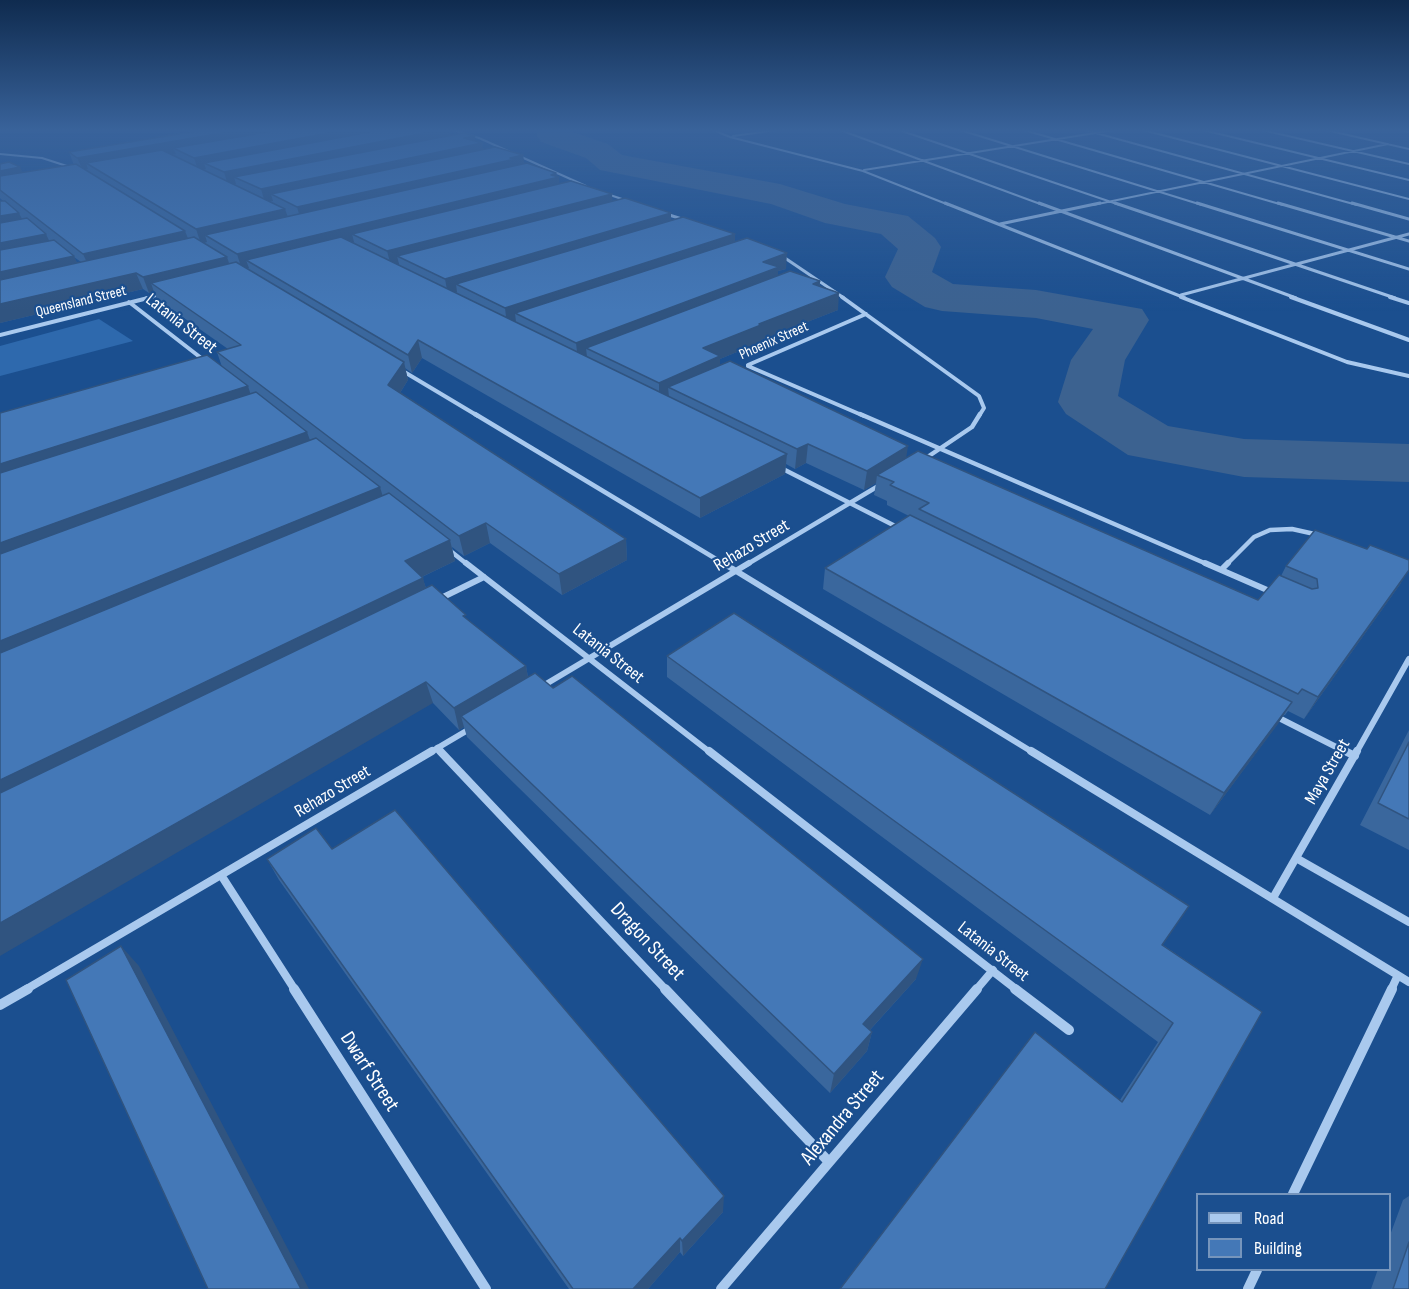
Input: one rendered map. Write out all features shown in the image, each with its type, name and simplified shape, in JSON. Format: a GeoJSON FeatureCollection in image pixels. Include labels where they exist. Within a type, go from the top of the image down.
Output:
{"type":"FeatureCollection","features":[{"type":"Feature","properties":{"kind":"street"},"geometry":{"type":"LineString","coordinates":[[597,190],[638,205]]}},
{"type":"Feature","properties":{"kind":"street"},"geometry":{"type":"LineString","coordinates":[[912,190],[1347,362],[1409,376]]}},
{"type":"Feature","properties":{"kind":"street"},"geometry":{"type":"LineString","coordinates":[[1007,190],[1409,340]]}},
{"type":"Feature","properties":{"kind":"street"},"geometry":{"type":"LineString","coordinates":[[1080,190],[1409,303]]}},
{"type":"Feature","properties":{"kind":"street"},"geometry":{"type":"LineString","coordinates":[[999,224],[1161,190]]}},
{"type":"Feature","properties":{"kind":"street"},"geometry":{"type":"LineString","coordinates":[[1233,190],[1409,241]]}},
{"type":"Feature","properties":{"kind":"street"},"geometry":{"type":"LineString","coordinates":[[1307,190],[1409,219]]}},
{"type":"Feature","properties":{"kind":"street"},"geometry":{"type":"LineString","coordinates":[[1376,190],[1409,199]]}},
{"type":"Feature","properties":{"kind":"street"},"geometry":{"type":"LineString","coordinates":[[1157,191],[1409,269]]}},
{"type":"Feature","properties":{"kind":"street"},"geometry":{"type":"LineString","coordinates":[[657,211],[695,224]]}},
{"type":"Feature","properties":{"kind":"street"},"geometry":{"type":"LineString","coordinates":[[1180,295],[1409,234]]}},
{"type":"Feature","properties":{"kind":"street"},"geometry":{"type":"LineString","coordinates":[[778,254],[811,274],[979,396],[984,408],[981,418],[972,428],[910,467]]}},
{"type":"Feature","properties":{"kind":"street"},"geometry":{"type":"LineString","coordinates":[[800,278],[811,274]]}},
{"type":"Feature","properties":{"kind":"street","name":"Queensland Street"},"geometry":{"type":"LineString","coordinates":[[0,335],[162,294]]}},
{"type":"Feature","properties":{"kind":"street","name":"Latania Street"},"geometry":{"type":"LineString","coordinates":[[129,302],[213,367]]}},
{"type":"Feature","properties":{"kind":"street","name":"Phoenix Street"},"geometry":{"type":"LineString","coordinates":[[738,370],[866,314]]}},
{"type":"Feature","properties":{"kind":"street"},"geometry":{"type":"LineString","coordinates":[[393,365],[738,572],[1409,982]]}},
{"type":"Feature","properties":{"kind":"street"},"geometry":{"type":"LineString","coordinates":[[748,366],[1281,596]]}},
{"type":"Feature","properties":{"kind":"street"},"geometry":{"type":"LineString","coordinates":[[776,466],[910,534]]}},
{"type":"Feature","properties":{"kind":"street","name":"Rehazo Street"},"geometry":{"type":"LineString","coordinates":[[529,694],[738,572],[890,479]]}},
{"type":"Feature","properties":{"kind":"street"},"geometry":{"type":"LineString","coordinates":[[1221,570],[1254,537],[1270,530],[1292,529],[1324,536]]}},
{"type":"Feature","properties":{"kind":"street","name":"Latania Street"},"geometry":{"type":"LineString","coordinates":[[439,542],[1069,1030]]}},
{"type":"Feature","properties":{"kind":"street"},"geometry":{"type":"LineString","coordinates":[[430,603],[484,577]]}},
{"type":"Feature","properties":{"kind":"street","name":"Maya Street"},"geometry":{"type":"LineString","coordinates":[[1273,898],[1409,659]]}},
{"type":"Feature","properties":{"kind":"street"},"geometry":{"type":"LineString","coordinates":[[1272,715],[1355,756]]}},
{"type":"Feature","properties":{"kind":"street","name":"Rehazo Street"},"geometry":{"type":"LineString","coordinates":[[0,1005],[478,724]]}},
{"type":"Feature","properties":{"kind":"street","name":"Dragon Street"},"geometry":{"type":"LineString","coordinates":[[437,748],[830,1161]]}},
{"type":"Feature","properties":{"kind":"street"},"geometry":{"type":"LineString","coordinates":[[1296,858],[1409,922]]}},
{"type":"Feature","properties":{"kind":"street","name":"Dwarf Street"},"geometry":{"type":"LineString","coordinates":[[221,875],[486,1289]]}},
{"type":"Feature","properties":{"kind":"street","name":"Alexandra Street"},"geometry":{"type":"LineString","coordinates":[[722,1289],[993,970]]}},
{"type":"Feature","properties":{"kind":"street"},"geometry":{"type":"LineString","coordinates":[[1293,1193],[1398,975]]}},
{"type":"Feature","properties":{"kind":"street"},"geometry":{"type":"LineString","coordinates":[[1248,1289],[1256,1271]]}},
{"type":"Feature","properties":{"kind":"shaded area"},"geometry":{"type":"Polygon","coordinates":[[[99,319],[133,341],[0,376],[0,346],[99,319]]]}},
{"type":"Feature","properties":{"kind":"building"},"geometry":{"type":"Polygon","coordinates":[[[0,190],[119,190],[185,231],[83,254],[0,190]]]}},
{"type":"Feature","properties":{"kind":"building"},"geometry":{"type":"Polygon","coordinates":[[[131,190],[246,190],[285,209],[196,229],[131,190]]]}},
{"type":"Feature","properties":{"kind":"building"},"geometry":{"type":"Polygon","coordinates":[[[289,190],[374,190],[297,207],[271,194],[289,190]]]}},
{"type":"Feature","properties":{"kind":"building"},"geometry":{"type":"Polygon","coordinates":[[[406,190],[504,190],[237,254],[205,235],[406,190]]]}},
{"type":"Feature","properties":{"kind":"building"},"geometry":{"type":"Polygon","coordinates":[[[533,190],[600,190],[612,194],[387,251],[352,234],[533,190]]]}},
{"type":"Feature","properties":{"kind":"building"},"geometry":{"type":"Polygon","coordinates":[[[625,198],[671,213],[445,279],[397,256],[625,198]]]}},
{"type":"Feature","properties":{"kind":"building"},"geometry":{"type":"Polygon","coordinates":[[[0,201],[5,201],[19,213],[0,216],[0,201]]]}},
{"type":"Feature","properties":{"kind":"building"},"geometry":{"type":"Polygon","coordinates":[[[683,217],[735,234],[505,308],[456,284],[683,217]]]}},
{"type":"Feature","properties":{"kind":"building"},"geometry":{"type":"Polygon","coordinates":[[[27,218],[46,234],[0,243],[0,223],[27,218]]]}},
{"type":"Feature","properties":{"kind":"building"},"geometry":{"type":"Polygon","coordinates":[[[194,237],[227,257],[143,277],[136,273],[0,304],[0,280],[194,237]]]}},
{"type":"Feature","properties":{"kind":"building"},"geometry":{"type":"Polygon","coordinates":[[[341,237],[787,454],[700,498],[418,340],[408,355],[246,260],[341,237]]]}},
{"type":"Feature","properties":{"kind":"building"},"geometry":{"type":"Polygon","coordinates":[[[747,238],[787,253],[763,262],[779,267],[576,343],[515,313],[747,238]]]}},
{"type":"Feature","properties":{"kind":"building"},"geometry":{"type":"Polygon","coordinates":[[[54,240],[74,256],[0,272],[0,250],[54,240]]]}},
{"type":"Feature","properties":{"kind":"building"},"geometry":{"type":"Polygon","coordinates":[[[236,262],[404,362],[388,385],[626,539],[559,574],[486,523],[459,536],[217,352],[241,345],[151,283],[236,262]]]}},
{"type":"Feature","properties":{"kind":"building"},"geometry":{"type":"Polygon","coordinates":[[[790,271],[820,281],[813,284],[839,293],[703,348],[720,356],[659,383],[586,348],[790,271]]]}},
{"type":"Feature","properties":{"kind":"building"},"geometry":{"type":"Polygon","coordinates":[[[207,355],[248,386],[0,464],[0,413],[207,355]]]}},
{"type":"Feature","properties":{"kind":"building"},"geometry":{"type":"Polygon","coordinates":[[[730,361],[908,446],[867,471],[808,444],[797,449],[668,387],[730,361]]]}},
{"type":"Feature","properties":{"kind":"building"},"geometry":{"type":"Polygon","coordinates":[[[256,392],[307,432],[0,543],[0,473],[256,392]]]}},
{"type":"Feature","properties":{"kind":"building"},"geometry":{"type":"Polygon","coordinates":[[[316,438],[380,487],[0,641],[0,554],[316,438]]]}},
{"type":"Feature","properties":{"kind":"building"},"geometry":{"type":"Polygon","coordinates":[[[918,451],[1258,600],[1279,575],[1312,589],[1318,588],[1317,579],[1286,566],[1315,530],[1367,549],[1370,545],[1409,560],[1409,570],[1318,697],[1302,689],[1298,694],[919,509],[929,503],[890,485],[894,482],[877,475],[918,451]]]}},
{"type":"Feature","properties":{"kind":"building"},"geometry":{"type":"Polygon","coordinates":[[[389,493],[450,540],[405,561],[423,578],[0,780],[0,653],[389,493]]]}},
{"type":"Feature","properties":{"kind":"building"},"geometry":{"type":"Polygon","coordinates":[[[910,515],[1292,702],[1224,793],[825,568],[910,515]]]}},
{"type":"Feature","properties":{"kind":"building"},"geometry":{"type":"Polygon","coordinates":[[[432,585],[466,615],[463,616],[526,666],[454,708],[426,682],[0,923],[0,793],[432,585]]]}},
{"type":"Feature","properties":{"kind":"building"},"geometry":{"type":"Polygon","coordinates":[[[734,613],[1189,906],[1162,945],[1262,1012],[1105,1289],[840,1289],[1035,1032],[1122,1102],[1173,1023],[667,656],[734,613]]]}},
{"type":"Feature","properties":{"kind":"building"},"geometry":{"type":"Polygon","coordinates":[[[535,673],[553,688],[572,676],[923,959],[863,1024],[872,1032],[834,1074],[461,716],[535,673]]]}},
{"type":"Feature","properties":{"kind":"building"},"geometry":{"type":"Polygon","coordinates":[[[1409,742],[1409,819],[1378,803],[1409,742]]]}},
{"type":"Feature","properties":{"kind":"building"},"geometry":{"type":"Polygon","coordinates":[[[395,810],[724,1196],[682,1241],[680,1238],[633,1289],[573,1289],[267,859],[316,828],[332,849],[395,810]]]}},
{"type":"Feature","properties":{"kind":"building"},"geometry":{"type":"Polygon","coordinates":[[[121,946],[301,1289],[208,1289],[66,980],[121,946]]]}},
{"type":"Feature","properties":{"kind":"building"},"geometry":{"type":"Polygon","coordinates":[[[1409,1242],[1409,1289],[1393,1289],[1409,1242]]]}},
{"type":"Feature","properties":{"kind":"waterway"},"geometry":{"type":"LineString","coordinates":[[755,190],[780,195],[839,215],[894,224],[920,247],[908,277],[942,297],[1036,304],[1124,320],[1098,360],[1087,402],[1150,442],[1244,458],[1409,463]]}}]}
